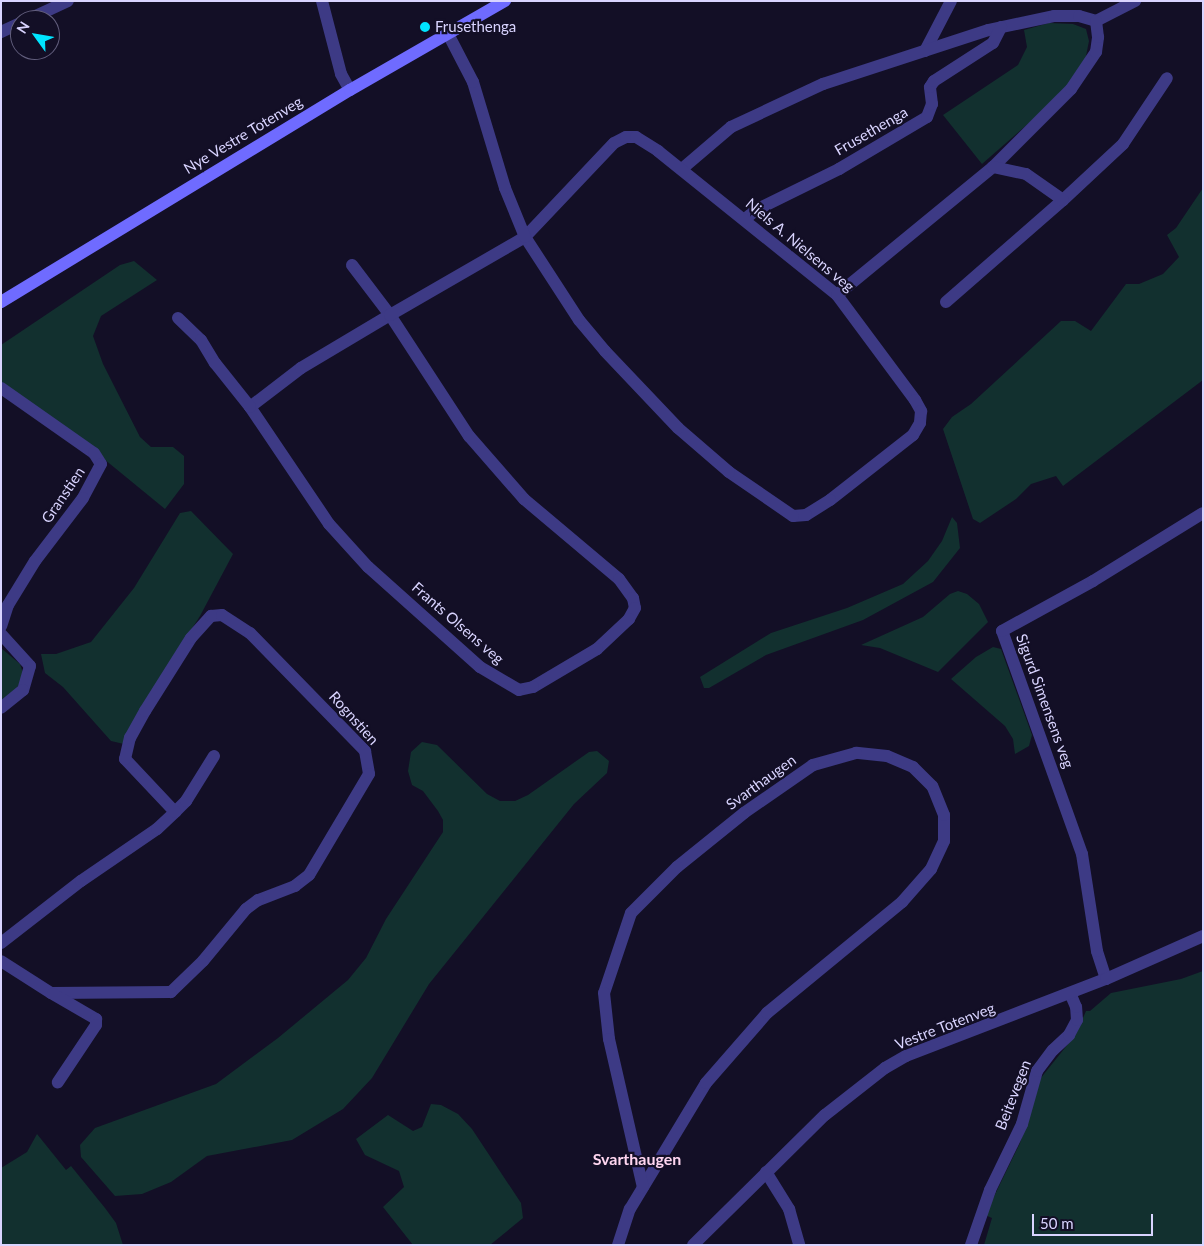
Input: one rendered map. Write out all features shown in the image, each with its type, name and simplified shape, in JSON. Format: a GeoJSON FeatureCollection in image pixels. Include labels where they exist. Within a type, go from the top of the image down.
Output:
{"type":"FeatureCollection","features":[{"type":"Feature","properties":{"kind":"main road","name":"Nye Vestre Totenveg"},"geometry":{"type":"LineString","coordinates":[[1,302],[350,90],[505,1]]}},
{"type":"Feature","properties":{"kind":"street"},"geometry":{"type":"LineString","coordinates":[[322,1],[341,74],[350,90]]}},
{"type":"Feature","properties":{"kind":"street"},"geometry":{"type":"LineString","coordinates":[[925,51],[951,1]]}},
{"type":"Feature","properties":{"kind":"street"},"geometry":{"type":"LineString","coordinates":[[682,168],[731,127],[754,114],[823,84],[1001,27],[1054,16],[1079,16],[1096,22],[1135,1]]}},
{"type":"Feature","properties":{"kind":"street"},"geometry":{"type":"LineString","coordinates":[[49,10],[67,2]]}},
{"type":"Feature","properties":{"kind":"street"},"geometry":{"type":"LineString","coordinates":[[838,295],[992,167],[1041,121],[1088,67],[1098,37],[1096,22]]}},
{"type":"Feature","properties":{"kind":"street","name":"Frusethenga"},"geometry":{"type":"LineString","coordinates":[[746,219],[756,210],[839,169],[927,117],[932,104],[930,87],[934,81],[993,43],[1001,27]]}},
{"type":"Feature","properties":{"kind":"street","name":"Niels A. Nielsens veg"},"geometry":{"type":"LineString","coordinates":[[448,34],[473,82],[505,188],[525,237],[579,320],[643,393],[729,472],[793,516],[813,512],[913,435],[920,423],[921,410],[915,400],[838,295],[682,168],[636,137],[626,137],[601,155],[525,237]]}},
{"type":"Feature","properties":{"kind":"street"},"geometry":{"type":"LineString","coordinates":[[946,302],[1063,200],[1123,144],[1167,78]]}},
{"type":"Feature","properties":{"kind":"street"},"geometry":{"type":"LineString","coordinates":[[992,167],[1026,174],[1063,200]]}},
{"type":"Feature","properties":{"kind":"street"},"geometry":{"type":"LineString","coordinates":[[250,407],[301,368],[525,237]]}},
{"type":"Feature","properties":{"kind":"street","name":"Frants Olsens veg"},"geometry":{"type":"LineString","coordinates":[[178,318],[201,340],[215,363],[250,407],[328,524],[368,568],[480,667],[519,690],[533,687],[597,649],[630,619],[635,608],[630,591],[524,499],[469,436],[390,315],[352,265]]}},
{"type":"Feature","properties":{"kind":"street","name":"Granstien"},"geometry":{"type":"LineString","coordinates":[[1,388],[94,453],[101,464],[83,498],[35,561],[8,605],[1,626]]}},
{"type":"Feature","properties":{"kind":"street","name":"Sigurd Simensens veg"},"geometry":{"type":"LineString","coordinates":[[1106,979],[1097,951],[1082,854],[1002,631],[1093,581],[1203,513]]}},
{"type":"Feature","properties":{"kind":"street","name":"Rognstien"},"geometry":{"type":"LineString","coordinates":[[51,993],[171,992],[203,961],[246,909],[258,900],[295,886],[310,875],[368,774],[369,760],[352,736],[250,633],[222,615],[211,616],[191,638],[134,732],[125,759],[175,812]]}},
{"type":"Feature","properties":{"kind":"street"},"geometry":{"type":"LineString","coordinates":[[1,634],[30,666],[22,690],[1,708]]}},
{"type":"Feature","properties":{"kind":"street","name":"Svarthaugen"},"geometry":{"type":"LineString","coordinates":[[618,1245],[630,1209],[706,1083],[767,1013],[902,902],[931,868],[944,841],[944,815],[932,786],[913,767],[887,756],[856,753],[813,765],[744,813],[678,867],[631,913],[604,993],[609,1039],[643,1187]]}},
{"type":"Feature","properties":{"kind":"street"},"geometry":{"type":"LineString","coordinates":[[1,943],[81,881],[157,829],[186,801],[214,756]]}},
{"type":"Feature","properties":{"kind":"street","name":"Vestre Totenveg"},"geometry":{"type":"LineString","coordinates":[[693,1245],[842,1099],[885,1068],[906,1056],[1106,979],[1203,936]]}},
{"type":"Feature","properties":{"kind":"street"},"geometry":{"type":"LineString","coordinates":[[1,961],[51,993],[96,1018],[96,1025],[58,1082]]}},
{"type":"Feature","properties":{"kind":"street","name":"Beitevegen"},"geometry":{"type":"LineString","coordinates":[[971,1245],[990,1190],[1022,1124],[1037,1071],[1074,1028],[1077,1013],[1070,993]]}},
{"type":"Feature","properties":{"kind":"street"},"geometry":{"type":"LineString","coordinates":[[766,1172],[789,1209],[799,1245]]}},
{"type":"Feature","properties":{"kind":"green space"},"geometry":{"type":"Polygon","coordinates":[[[1049,23],[1073,24],[1086,29],[1089,41],[1085,61],[1064,92],[982,164],[943,115],[1018,65],[1027,47],[1024,30],[1049,23]]]}},
{"type":"Feature","properties":{"kind":"green space"},"geometry":{"type":"Polygon","coordinates":[[[1203,188],[1203,380],[1063,486],[1056,476],[1031,484],[1016,499],[980,523],[973,519],[943,429],[952,417],[971,404],[1061,321],[1075,321],[1091,331],[1126,284],[1139,284],[1163,274],[1179,257],[1167,235],[1176,228],[1203,188]]]}},
{"type":"Feature","properties":{"kind":"green space"},"geometry":{"type":"Polygon","coordinates":[[[134,261],[157,280],[101,316],[93,336],[103,364],[140,437],[151,447],[173,447],[184,456],[184,484],[165,509],[93,450],[1,394],[1,345],[120,265],[134,261]]]}},
{"type":"Feature","properties":{"kind":"green space"},"geometry":{"type":"Polygon","coordinates":[[[191,511],[233,554],[200,616],[136,716],[124,744],[111,741],[63,687],[45,673],[41,654],[56,654],[91,642],[134,588],[180,513],[191,511]]]}},
{"type":"Feature","properties":{"kind":"green space"},"geometry":{"type":"Polygon","coordinates":[[[952,517],[957,523],[960,548],[933,582],[863,620],[766,655],[709,688],[704,688],[700,677],[771,633],[847,608],[903,584],[928,561],[942,541],[952,517]]]}},
{"type":"Feature","properties":{"kind":"green space"},"geometry":{"type":"Polygon","coordinates":[[[958,591],[967,594],[979,604],[988,622],[938,672],[880,648],[861,645],[923,617],[950,594],[958,591]]]}},
{"type":"Feature","properties":{"kind":"green space"},"geometry":{"type":"Polygon","coordinates":[[[993,647],[1001,649],[1032,735],[1029,746],[1015,754],[1013,739],[1005,726],[951,679],[976,657],[993,647]]]}},
{"type":"Feature","properties":{"kind":"green space"},"geometry":{"type":"Polygon","coordinates":[[[1,648],[20,664],[24,676],[15,691],[1,700],[1,648]]]}},
{"type":"Feature","properties":{"kind":"green space"},"geometry":{"type":"Polygon","coordinates":[[[422,742],[437,745],[487,794],[500,801],[515,801],[528,795],[589,752],[597,751],[609,761],[607,773],[574,804],[429,984],[372,1078],[343,1109],[292,1140],[207,1156],[171,1182],[142,1194],[115,1196],[81,1157],[80,1145],[95,1128],[216,1084],[278,1038],[348,980],[366,958],[386,919],[443,832],[443,820],[438,811],[423,791],[412,785],[408,771],[411,752],[422,742]]]}},
{"type":"Feature","properties":{"kind":"green space"},"geometry":{"type":"Polygon","coordinates":[[[1203,971],[1203,1245],[984,1245],[992,1218],[985,1215],[1020,1143],[1040,1079],[1076,1034],[1086,1011],[1090,1011],[1111,993],[1181,979],[1203,971]]]}},
{"type":"Feature","properties":{"kind":"green space"},"geometry":{"type":"Polygon","coordinates":[[[431,1104],[441,1105],[458,1114],[472,1129],[521,1203],[523,1218],[490,1245],[413,1245],[383,1207],[404,1187],[399,1171],[365,1155],[356,1139],[388,1115],[413,1131],[422,1127],[431,1104]]]}},
{"type":"Feature","properties":{"kind":"green space"},"geometry":{"type":"Polygon","coordinates":[[[37,1134],[66,1170],[71,1166],[105,1208],[116,1223],[123,1245],[1,1245],[1,1168],[27,1152],[37,1134]]]}},
{"type":"Feature","properties":{"kind":"place","name":"Frusethenga"},"geometry":{"type":"Point","coordinates":[425,27]}},
{"type":"Feature","properties":{"kind":"district","name":"Svarthaugen"},"geometry":{"type":"Point","coordinates":[637,1159]}}]}
